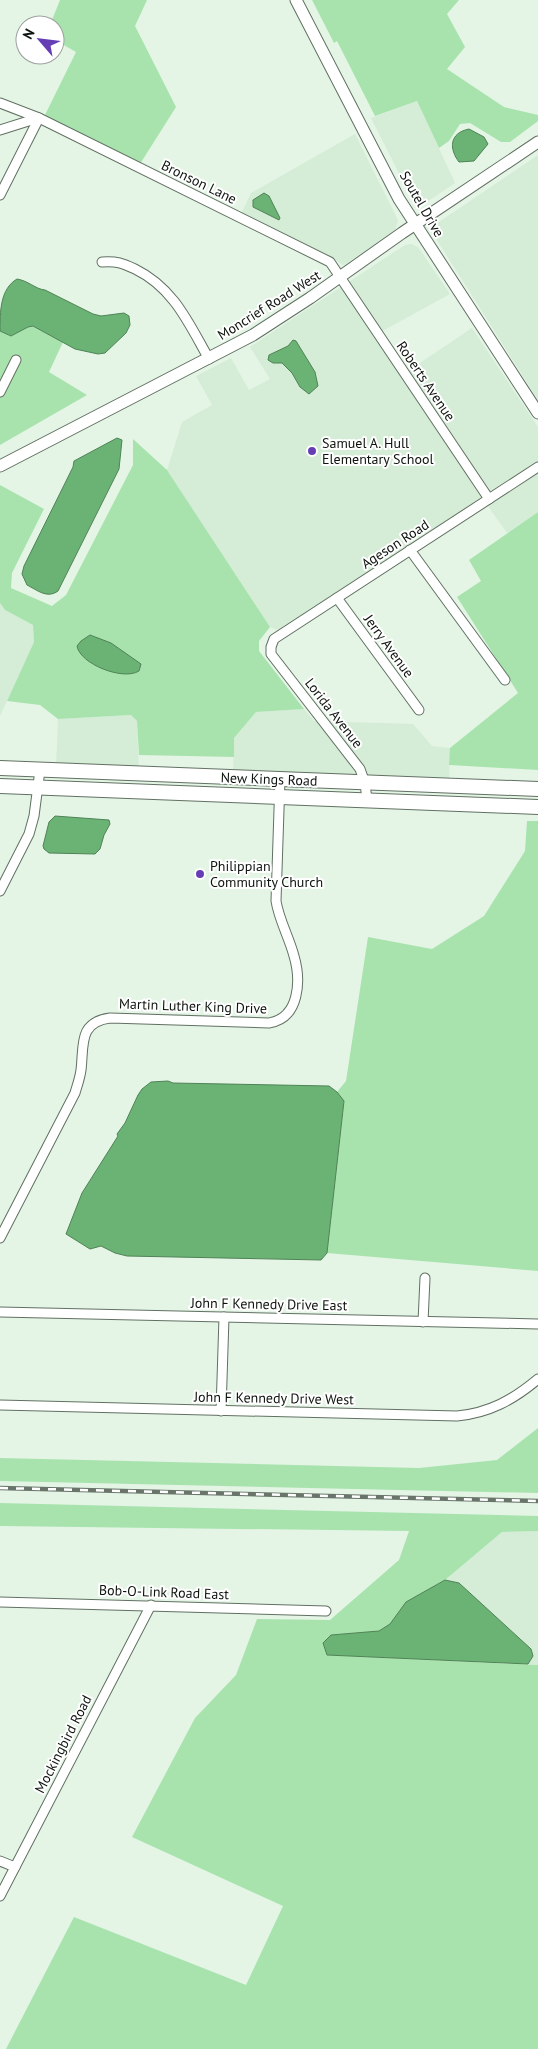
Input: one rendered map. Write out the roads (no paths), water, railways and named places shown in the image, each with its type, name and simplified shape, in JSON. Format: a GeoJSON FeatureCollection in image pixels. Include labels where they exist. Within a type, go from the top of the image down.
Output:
{"type":"FeatureCollection","features":[{"type":"Feature","properties":{"kind":"highway","name":"New Kings Road"},"geometry":{"type":"LineString","coordinates":[[0,768],[538,789]]}},
{"type":"Feature","properties":{"kind":"highway","name":"New Kings Road"},"geometry":{"type":"LineString","coordinates":[[0,786],[538,806]]}},
{"type":"Feature","properties":{"kind":"main road","name":"Soutel Drive"},"geometry":{"type":"LineString","coordinates":[[296,0],[399,199],[538,413]]}},
{"type":"Feature","properties":{"kind":"main road","name":"Moncrief Road West"},"geometry":{"type":"LineString","coordinates":[[0,466],[253,335],[340,277],[414,224],[538,142]]}},
{"type":"Feature","properties":{"kind":"street","name":"Bronson Lane"},"geometry":{"type":"LineString","coordinates":[[0,102],[38,118],[330,262],[340,277]]}},
{"type":"Feature","properties":{"kind":"street"},"geometry":{"type":"LineString","coordinates":[[0,130],[38,118]]}},
{"type":"Feature","properties":{"kind":"street"},"geometry":{"type":"LineString","coordinates":[[0,195],[38,118]]}},
{"type":"Feature","properties":{"kind":"street"},"geometry":{"type":"LineString","coordinates":[[102,262],[117,261],[144,273],[160,284],[185,315],[209,359]]}},
{"type":"Feature","properties":{"kind":"street","name":"Roberts Avenue"},"geometry":{"type":"LineString","coordinates":[[340,277],[489,499]]}},
{"type":"Feature","properties":{"kind":"street"},"geometry":{"type":"LineString","coordinates":[[0,392],[16,360]]}},
{"type":"Feature","properties":{"kind":"street","name":"Ageson Road"},"geometry":{"type":"LineString","coordinates":[[271,647],[274,639],[538,467]]}},
{"type":"Feature","properties":{"kind":"street"},"geometry":{"type":"LineString","coordinates":[[410,550],[504,680]]}},
{"type":"Feature","properties":{"kind":"street","name":"Jerry Avenue"},"geometry":{"type":"LineString","coordinates":[[337,598],[419,710]]}},
{"type":"Feature","properties":{"kind":"street","name":"Lorida Avenue"},"geometry":{"type":"LineString","coordinates":[[271,647],[271,654],[360,769],[365,783],[367,800]]}},
{"type":"Feature","properties":{"kind":"street"},"geometry":{"type":"LineString","coordinates":[[0,891],[29,834],[34,816],[40,770]]}},
{"type":"Feature","properties":{"kind":"street","name":"Martin Luther King Drive"},"geometry":{"type":"LineString","coordinates":[[0,1238],[75,1093],[81,1070],[84,1036],[94,1022],[110,1018],[269,1024],[282,1019],[292,1008],[295,1000],[296,967],[291,945],[278,912],[276,901],[280,780]]}},
{"type":"Feature","properties":{"kind":"street"},"geometry":{"type":"LineString","coordinates":[[423,1322],[425,1278]]}},
{"type":"Feature","properties":{"kind":"street","name":"John F Kennedy Drive East"},"geometry":{"type":"LineString","coordinates":[[0,1312],[538,1324]]}},
{"type":"Feature","properties":{"kind":"street"},"geometry":{"type":"LineString","coordinates":[[221,1411],[224,1317]]}},
{"type":"Feature","properties":{"kind":"street","name":"John F Kennedy Drive West"},"geometry":{"type":"LineString","coordinates":[[0,1405],[457,1416],[496,1408],[522,1393],[538,1379]]}},
{"type":"Feature","properties":{"kind":"street","name":"Bob-O-Link Road East"},"geometry":{"type":"LineString","coordinates":[[0,1602],[326,1611]]}},
{"type":"Feature","properties":{"kind":"street","name":"Mockingbird Road"},"geometry":{"type":"LineString","coordinates":[[0,1896],[151,1606]]}},
{"type":"Feature","properties":{"kind":"street"},"geometry":{"type":"LineString","coordinates":[[0,1861],[15,1867]]}},
{"type":"Feature","properties":{"kind":"railway"},"geometry":{"type":"LineString","coordinates":[[0,1488],[538,1501]]}},
{"type":"Feature","properties":{"kind":"place","name":"Samuel A. Hull Elementary School"},"geometry":{"type":"Point","coordinates":[312,451]}},
{"type":"Feature","properties":{"kind":"place","name":"Philippian Community Church"},"geometry":{"type":"Point","coordinates":[200,874]}}]}
